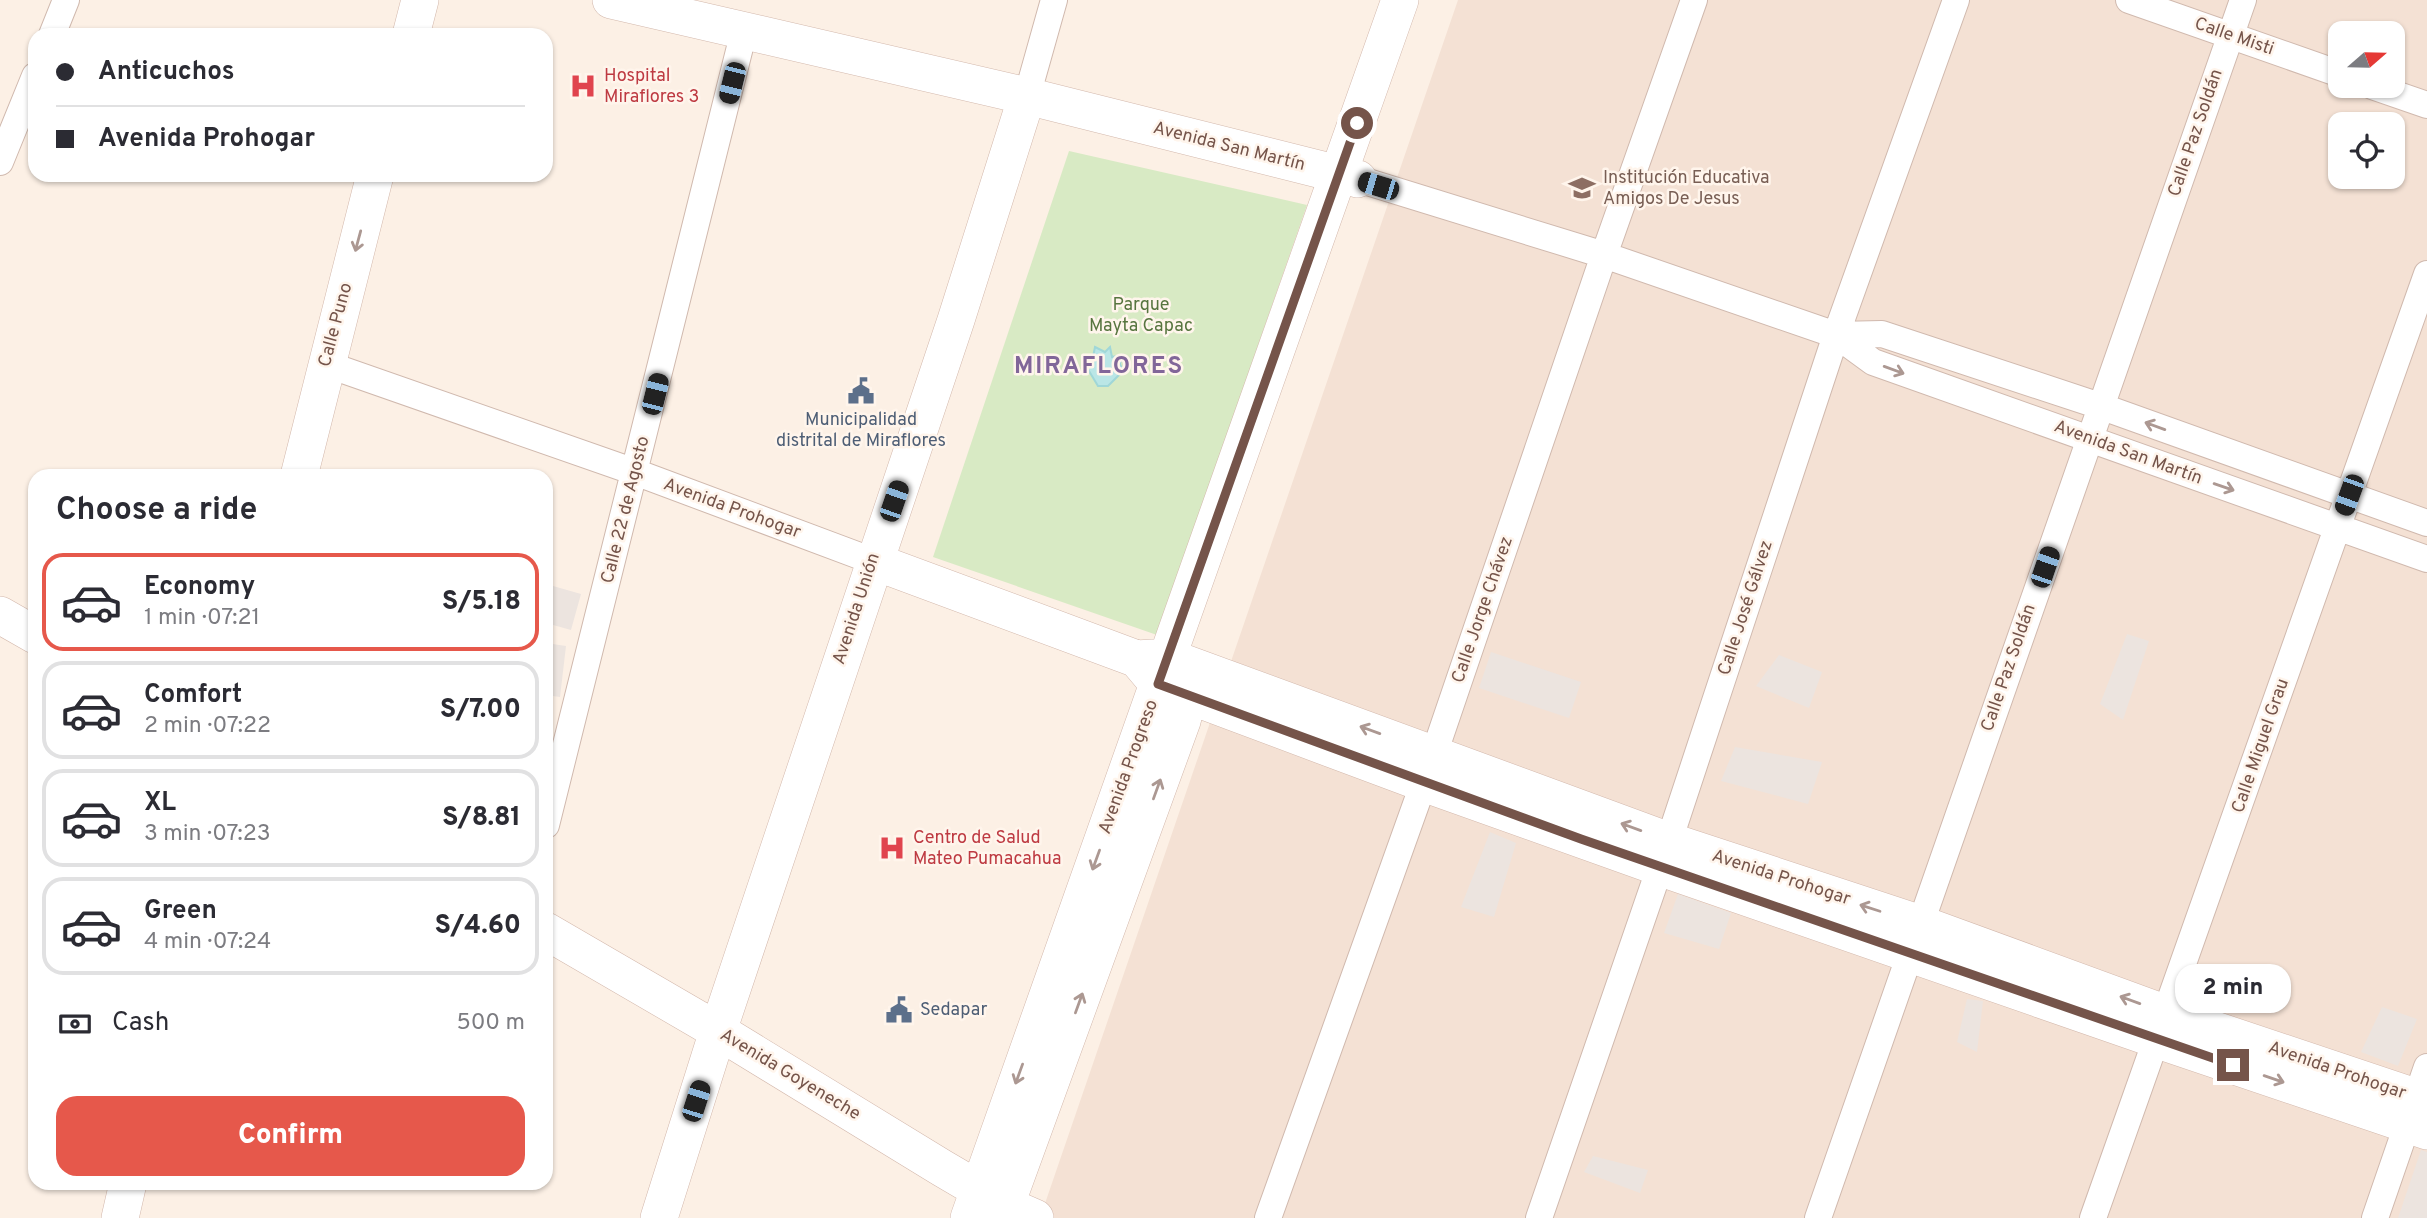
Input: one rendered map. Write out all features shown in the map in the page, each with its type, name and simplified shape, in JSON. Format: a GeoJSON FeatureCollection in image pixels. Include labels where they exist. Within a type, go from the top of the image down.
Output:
{"type":"FeatureCollection","features":[{"type":"Feature","properties":{"kind":"street"},"geometry":{"type":"LineString","coordinates":[[55,28],[66,0]]}},
{"type":"Feature","properties":{"kind":"street"},"geometry":{"type":"LineString","coordinates":[[413,28],[420,0]]}},
{"type":"Feature","properties":{"kind":"street","name":"Avenida San Martín"},"geometry":{"type":"LineString","coordinates":[[611,0],[1027,96],[1348,177],[1604,255],[1836,335],[1873,362],[2427,559]]}},
{"type":"Feature","properties":{"kind":"street","name":"Avenida Unión"},"geometry":{"type":"LineString","coordinates":[[659,1218],[873,561],[956,320],[1027,96],[1054,0]]}},
{"type":"Feature","properties":{"kind":"street","name":"Avenida Progreso"},"geometry":{"type":"LineString","coordinates":[[998,1210],[1179,730],[1170,672],[1201,639],[1348,177],[1400,0]]}},
{"type":"Feature","properties":{"kind":"street","name":"Avenida Progreso"},"geometry":{"type":"LineString","coordinates":[[1348,177],[1422,0]]}},
{"type":"Feature","properties":{"kind":"street","name":"Calle Jorge Chávez"},"geometry":{"type":"LineString","coordinates":[[1268,1218],[1428,768],[1604,255],[1695,0]]}},
{"type":"Feature","properties":{"kind":"street","name":"Calle José Gálvez"},"geometry":{"type":"LineString","coordinates":[[1539,1218],[1664,854],[1836,335],[1956,0]]}},
{"type":"Feature","properties":{"kind":"street","name":"Calle Misti"},"geometry":{"type":"LineString","coordinates":[[2129,0],[2328,70]]}},
{"type":"Feature","properties":{"kind":"street","name":"Calle Paz Soldán"},"geometry":{"type":"LineString","coordinates":[[1818,1218],[2243,0]]}},
{"type":"Feature","properties":{"kind":"street","name":"Calle 22 de Agosto"},"geometry":{"type":"LineString","coordinates":[[553,797],[744,31]]}},
{"type":"Feature","properties":{"kind":"street"},"geometry":{"type":"LineString","coordinates":[[0,162],[28,93]]}},
{"type":"Feature","properties":{"kind":"street"},"geometry":{"type":"LineString","coordinates":[[2405,97],[2427,105]]}},
{"type":"Feature","properties":{"kind":"street","name":"Calle Puno"},"geometry":{"type":"LineString","coordinates":[[301,469],[373,182]]}},
{"type":"Feature","properties":{"kind":"street","name":"Calle Miguel Grau"},"geometry":{"type":"LineString","coordinates":[[2093,1218],[2427,274]]}},
{"type":"Feature","properties":{"kind":"street","name":"Avenida San Martín"},"geometry":{"type":"LineString","coordinates":[[1836,335],[1882,334],[2100,406],[2427,523]]}},
{"type":"Feature","properties":{"kind":"street","name":"Avenida Prohogar"},"geometry":{"type":"LineString","coordinates":[[326,364],[635,472],[1664,854],[1916,939],[2162,1027],[2421,1104]]}},
{"type":"Feature","properties":{"kind":"street"},"geometry":{"type":"LineString","coordinates":[[0,615],[28,631]]}},
{"type":"Feature","properties":{"kind":"street","name":"Avenida Goyeneche"},"geometry":{"type":"LineString","coordinates":[[553,935],[718,1031],[998,1210]]}},
{"type":"Feature","properties":{"kind":"street"},"geometry":{"type":"LineString","coordinates":[[2375,1218],[2421,1104]]}},
{"type":"Feature","properties":{"kind":"street"},"geometry":{"type":"LineString","coordinates":[[120,1218],[126,1190]]}},
{"type":"Feature","properties":{"kind":"shaded area"},"geometry":{"type":"Polygon","coordinates":[[[1458,0],[2427,0],[2427,1218],[1040,1218],[1458,0]]]}},
{"type":"Feature","properties":{"kind":"shaded area"},"geometry":{"type":"Polygon","coordinates":[[[553,586],[581,594],[571,630],[553,625],[553,586]]]}},
{"type":"Feature","properties":{"kind":"shaded area"},"geometry":{"type":"Polygon","coordinates":[[[2127,634],[2149,641],[2123,720],[2100,704],[2127,634]]]}},
{"type":"Feature","properties":{"kind":"shaded area"},"geometry":{"type":"Polygon","coordinates":[[[553,644],[566,646],[560,697],[553,696],[553,644]]]}},
{"type":"Feature","properties":{"kind":"shaded area"},"geometry":{"type":"Polygon","coordinates":[[[1491,652],[1581,682],[1569,718],[1479,688],[1491,652]]]}},
{"type":"Feature","properties":{"kind":"shaded area"},"geometry":{"type":"Polygon","coordinates":[[[1779,655],[1822,672],[1809,708],[1756,686],[1779,655]]]}},
{"type":"Feature","properties":{"kind":"shaded area"},"geometry":{"type":"Polygon","coordinates":[[[1735,747],[1822,762],[1808,804],[1721,781],[1735,747]]]}},
{"type":"Feature","properties":{"kind":"shaded area"},"geometry":{"type":"Polygon","coordinates":[[[1490,832],[1516,843],[1494,917],[1461,907],[1490,832]]]}},
{"type":"Feature","properties":{"kind":"shaded area"},"geometry":{"type":"Polygon","coordinates":[[[1678,894],[1731,913],[1719,949],[1664,933],[1678,894]]]}},
{"type":"Feature","properties":{"kind":"shaded area"},"geometry":{"type":"Polygon","coordinates":[[[1967,999],[1983,1001],[1977,1052],[1957,1042],[1967,999]]]}},
{"type":"Feature","properties":{"kind":"shaded area"},"geometry":{"type":"Polygon","coordinates":[[[2382,1007],[2417,1019],[2398,1066],[2361,1052],[2382,1007]]]}},
{"type":"Feature","properties":{"kind":"shaded area"},"geometry":{"type":"Polygon","coordinates":[[[2421,1150],[2427,1152],[2427,1218],[2398,1218],[2421,1150]]]}},
{"type":"Feature","properties":{"kind":"shaded area"},"geometry":{"type":"Polygon","coordinates":[[[1593,1156],[1648,1170],[1640,1193],[1584,1172],[1593,1156]]]}},
{"type":"Feature","properties":{"kind":"green space","name":"Parque Mayta Capac"},"geometry":{"type":"Polygon","coordinates":[[[1069,151],[1307,205],[1157,635],[933,557],[1069,151]]]}},
{"type":"Feature","properties":{"kind":"water"},"geometry":{"type":"Polygon","coordinates":[[[1095,347],[1105,352],[1110,347],[1112,357],[1122,355],[1120,364],[1123,371],[1108,386],[1098,386],[1086,366],[1093,357],[1095,347]]]}},
{"type":"Feature","properties":{"kind":"place","name":"Hospital Miraflores 3"},"geometry":{"type":"Point","coordinates":[583,86]}},
{"type":"Feature","properties":{"kind":"place","name":"Institución Educativa Amigos De Jesus"},"geometry":{"type":"Point","coordinates":[1582,188]}},
{"type":"Feature","properties":{"kind":"place","name":"Municipalidad distrital de Miraflores"},"geometry":{"type":"Point","coordinates":[861,391]}},
{"type":"Feature","properties":{"kind":"place","name":"Centro de Salud Mateo Pumacahua"},"geometry":{"type":"Point","coordinates":[892,848]}},
{"type":"Feature","properties":{"kind":"place","name":"Sedapar"},"geometry":{"type":"Point","coordinates":[899,1010]}},
{"type":"Feature","properties":{"kind":"district","name":"MIRAFLORES"},"geometry":{"type":"Point","coordinates":[1099,367]}},
{"type":"Feature","properties":{"kind":"route"},"geometry":{"type":"LineString","coordinates":[[1357,123],[1158,684],[1423,783],[1660,867],[2233,1065]]}}]}
